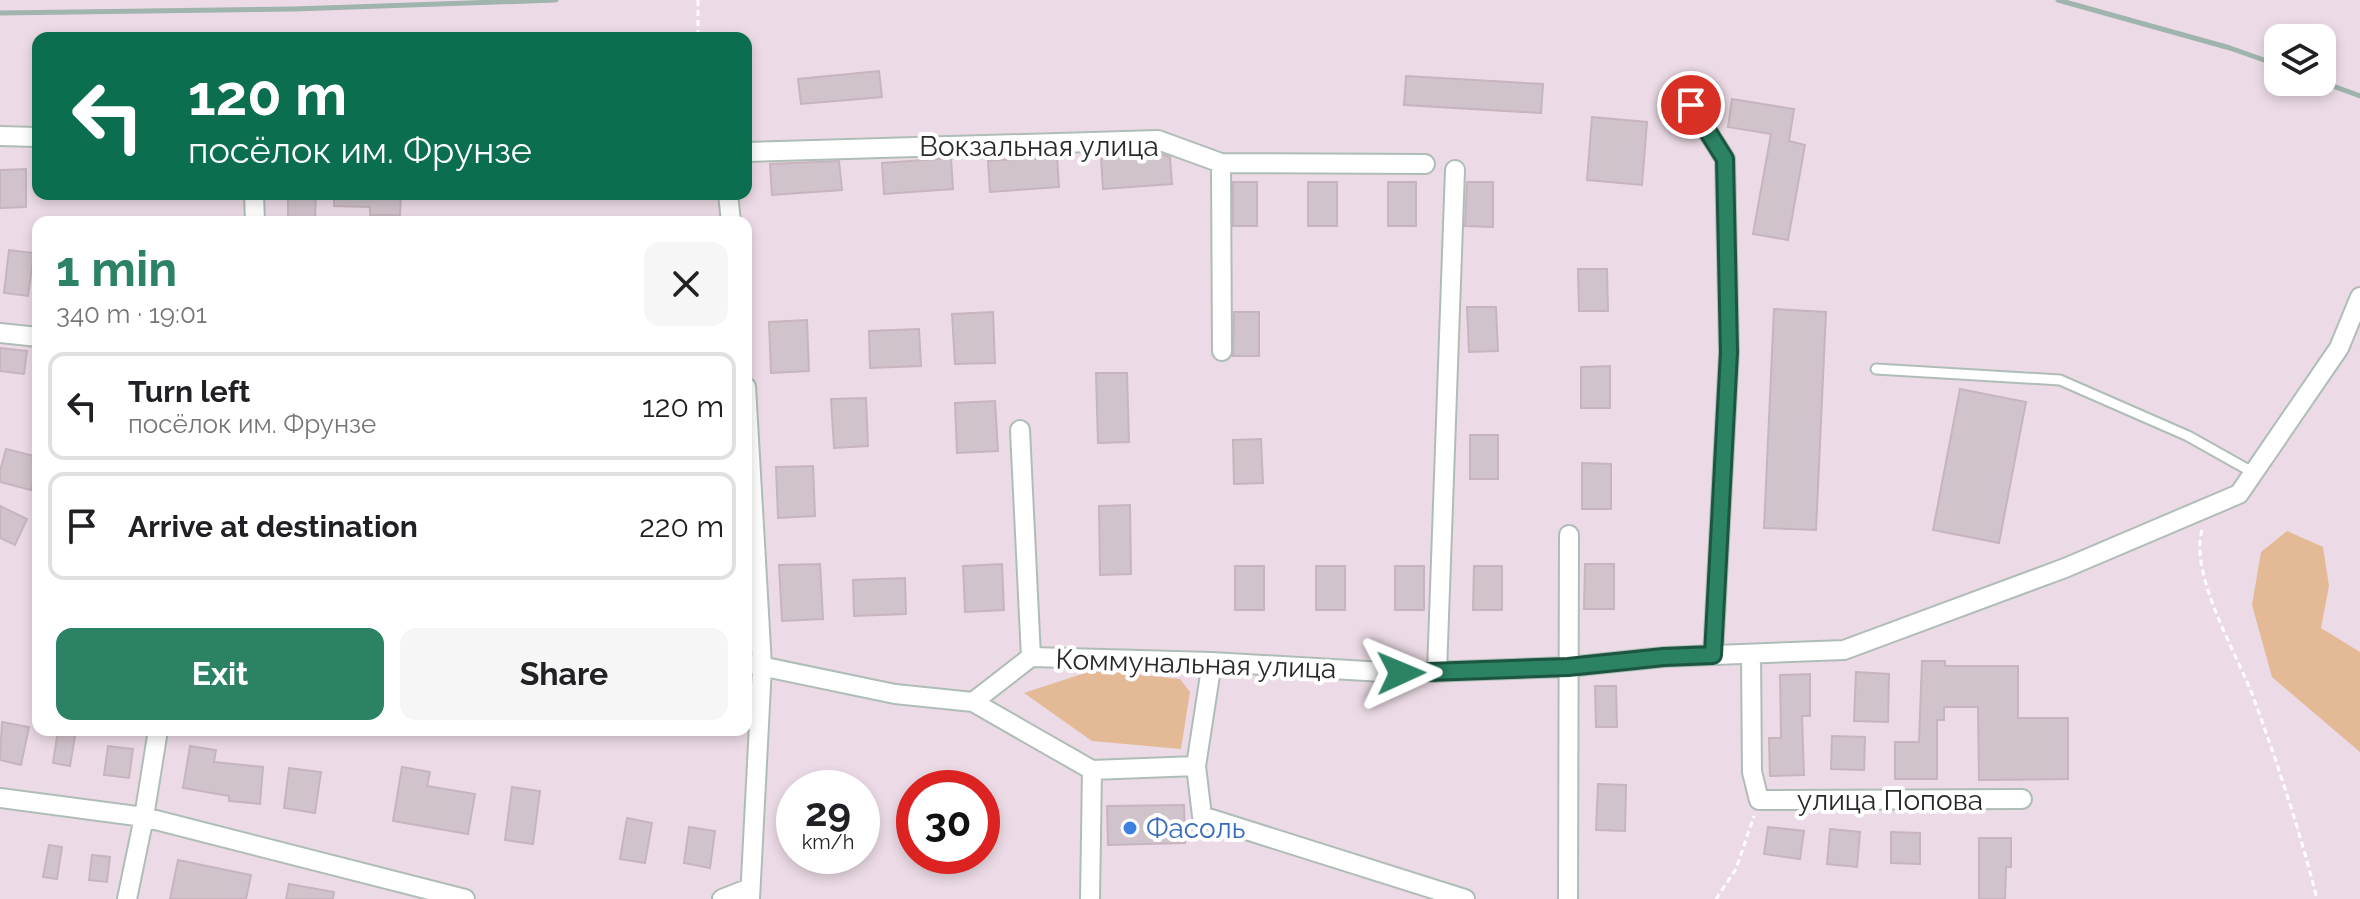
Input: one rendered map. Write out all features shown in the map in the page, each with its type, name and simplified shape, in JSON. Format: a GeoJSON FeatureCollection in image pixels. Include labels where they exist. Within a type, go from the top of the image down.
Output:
{"type":"FeatureCollection","features":[{"type":"Feature","properties":{"kind":"street"},"geometry":{"type":"LineString","coordinates":[[1691,105],[1725,159],[1729,352],[1713,655]]}},
{"type":"Feature","properties":{"kind":"street"},"geometry":{"type":"LineString","coordinates":[[0,136],[32,137]]}},
{"type":"Feature","properties":{"kind":"street","name":"Вокзальная улица"},"geometry":{"type":"LineString","coordinates":[[752,152],[1158,140],[1221,163],[1425,164]]}},
{"type":"Feature","properties":{"kind":"street"},"geometry":{"type":"LineString","coordinates":[[1221,163],[1222,351]]}},
{"type":"Feature","properties":{"kind":"street"},"geometry":{"type":"LineString","coordinates":[[1437,672],[1455,170]]}},
{"type":"Feature","properties":{"kind":"street","name":"Коммунальная улица"},"geometry":{"type":"LineString","coordinates":[[973,702],[1031,657],[1212,662],[1401,673],[1568,667],[1664,657],[1844,650],[2065,568],[2239,494],[2339,348],[2360,297]]}},
{"type":"Feature","properties":{"kind":"street"},"geometry":{"type":"LineString","coordinates":[[0,333],[32,336]]}},
{"type":"Feature","properties":{"kind":"street"},"geometry":{"type":"LineString","coordinates":[[1020,430],[1031,657]]}},
{"type":"Feature","properties":{"kind":"street"},"geometry":{"type":"LineString","coordinates":[[1568,899],[1569,535]]}},
{"type":"Feature","properties":{"kind":"street"},"geometry":{"type":"LineString","coordinates":[[722,899],[750,893],[754,664],[752,585]]}},
{"type":"Feature","properties":{"kind":"street"},"geometry":{"type":"LineString","coordinates":[[1751,654],[1752,772],[1759,800]]}},
{"type":"Feature","properties":{"kind":"street"},"geometry":{"type":"LineString","coordinates":[[1212,662],[1196,766],[1202,816],[1465,899]]}},
{"type":"Feature","properties":{"kind":"street"},"geometry":{"type":"LineString","coordinates":[[754,664],[895,694],[973,702],[1092,770],[1196,766]]}},
{"type":"Feature","properties":{"kind":"street"},"geometry":{"type":"LineString","coordinates":[[127,899],[157,736]]}},
{"type":"Feature","properties":{"kind":"street"},"geometry":{"type":"LineString","coordinates":[[1090,899],[1092,770]]}},
{"type":"Feature","properties":{"kind":"street"},"geometry":{"type":"LineString","coordinates":[[0,798],[144,817],[465,899]]}},
{"type":"Feature","properties":{"kind":"street","name":"улица Попова"},"geometry":{"type":"LineString","coordinates":[[1759,800],[2022,799]]}},
{"type":"Feature","properties":{"kind":"lane"},"geometry":{"type":"LineString","coordinates":[[1876,369],[2060,380],[2188,436],[2254,473]]}},
{"type":"Feature","properties":{"kind":"path"},"geometry":{"type":"LineString","coordinates":[[698,0],[698,32]]}},
{"type":"Feature","properties":{"kind":"path"},"geometry":{"type":"LineString","coordinates":[[2209,507],[2200,536],[2201,565],[2285,788],[2317,899]]}},
{"type":"Feature","properties":{"kind":"path"},"geometry":{"type":"LineString","coordinates":[[1716,899],[1736,869],[1759,800]]}},
{"type":"Feature","properties":{"kind":"shaded area"},"geometry":{"type":"Polygon","coordinates":[[[2287,531],[2323,547],[2329,586],[2321,628],[2360,652],[2360,752],[2272,677],[2252,605],[2261,552],[2287,531]]]}},
{"type":"Feature","properties":{"kind":"shaded area"},"geometry":{"type":"Polygon","coordinates":[[[1094,670],[1180,679],[1190,692],[1181,749],[1092,741],[1024,693],[1094,670]]]}},
{"type":"Feature","properties":{"kind":"building"},"geometry":{"type":"Polygon","coordinates":[[[879,71],[882,97],[801,104],[798,79],[879,71]]]}},
{"type":"Feature","properties":{"kind":"building"},"geometry":{"type":"Polygon","coordinates":[[[1406,76],[1543,84],[1541,113],[1404,105],[1406,76]]]}},
{"type":"Feature","properties":{"kind":"building"},"geometry":{"type":"Polygon","coordinates":[[[1732,99],[1794,109],[1789,141],[1805,145],[1788,240],[1753,234],[1771,134],[1728,127],[1732,99]]]}},
{"type":"Feature","properties":{"kind":"building"},"geometry":{"type":"Polygon","coordinates":[[[1592,117],[1647,122],[1642,185],[1587,180],[1592,117]]]}},
{"type":"Feature","properties":{"kind":"building"},"geometry":{"type":"Polygon","coordinates":[[[1161,154],[1170,157],[1172,184],[1103,189],[1101,158],[1161,154]]]}},
{"type":"Feature","properties":{"kind":"building"},"geometry":{"type":"Polygon","coordinates":[[[1057,156],[1059,187],[990,192],[988,161],[1057,156]]]}},
{"type":"Feature","properties":{"kind":"building"},"geometry":{"type":"Polygon","coordinates":[[[951,158],[953,189],[884,194],[882,163],[951,158]]]}},
{"type":"Feature","properties":{"kind":"building"},"geometry":{"type":"Polygon","coordinates":[[[839,161],[842,190],[772,195],[770,164],[839,161]]]}},
{"type":"Feature","properties":{"kind":"building"},"geometry":{"type":"Polygon","coordinates":[[[26,169],[26,207],[0,208],[0,170],[26,169]]]}},
{"type":"Feature","properties":{"kind":"building"},"geometry":{"type":"Polygon","coordinates":[[[1233,182],[1257,182],[1257,226],[1233,226],[1233,182]]]}},
{"type":"Feature","properties":{"kind":"building"},"geometry":{"type":"Polygon","coordinates":[[[1308,182],[1337,182],[1337,226],[1308,226],[1308,182]]]}},
{"type":"Feature","properties":{"kind":"building"},"geometry":{"type":"Polygon","coordinates":[[[1388,182],[1416,182],[1416,226],[1388,226],[1388,182]]]}},
{"type":"Feature","properties":{"kind":"building"},"geometry":{"type":"Polygon","coordinates":[[[1467,182],[1493,182],[1493,227],[1465,226],[1467,182]]]}},
{"type":"Feature","properties":{"kind":"building"},"geometry":{"type":"Polygon","coordinates":[[[288,200],[316,200],[315,216],[288,216],[288,200]]]}},
{"type":"Feature","properties":{"kind":"building"},"geometry":{"type":"Polygon","coordinates":[[[334,200],[401,200],[400,215],[370,215],[370,207],[334,206],[334,200]]]}},
{"type":"Feature","properties":{"kind":"building"},"geometry":{"type":"Polygon","coordinates":[[[9,250],[32,253],[28,296],[4,293],[9,250]]]}},
{"type":"Feature","properties":{"kind":"building"},"geometry":{"type":"Polygon","coordinates":[[[1578,269],[1607,269],[1608,311],[1579,311],[1578,269]]]}},
{"type":"Feature","properties":{"kind":"building"},"geometry":{"type":"Polygon","coordinates":[[[1467,307],[1496,307],[1498,351],[1469,352],[1467,307]]]}},
{"type":"Feature","properties":{"kind":"building"},"geometry":{"type":"Polygon","coordinates":[[[1774,309],[1826,312],[1816,530],[1764,528],[1774,309]]]}},
{"type":"Feature","properties":{"kind":"building"},"geometry":{"type":"Polygon","coordinates":[[[993,312],[995,363],[955,364],[952,314],[993,312]]]}},
{"type":"Feature","properties":{"kind":"building"},"geometry":{"type":"Polygon","coordinates":[[[1234,312],[1259,312],[1259,356],[1233,356],[1234,312]]]}},
{"type":"Feature","properties":{"kind":"building"},"geometry":{"type":"Polygon","coordinates":[[[807,320],[809,371],[771,373],[769,322],[807,320]]]}},
{"type":"Feature","properties":{"kind":"building"},"geometry":{"type":"Polygon","coordinates":[[[919,329],[921,366],[870,368],[869,331],[919,329]]]}},
{"type":"Feature","properties":{"kind":"building"},"geometry":{"type":"Polygon","coordinates":[[[0,348],[27,351],[24,374],[0,371],[0,348]]]}},
{"type":"Feature","properties":{"kind":"building"},"geometry":{"type":"Polygon","coordinates":[[[1610,366],[1610,408],[1581,408],[1581,367],[1610,366]]]}},
{"type":"Feature","properties":{"kind":"building"},"geometry":{"type":"Polygon","coordinates":[[[1096,373],[1127,373],[1129,442],[1098,443],[1096,373]]]}},
{"type":"Feature","properties":{"kind":"building"},"geometry":{"type":"Polygon","coordinates":[[[1960,389],[2026,402],[1999,543],[1933,530],[1960,389]]]}},
{"type":"Feature","properties":{"kind":"building"},"geometry":{"type":"Polygon","coordinates":[[[866,398],[868,446],[834,448],[831,399],[866,398]]]}},
{"type":"Feature","properties":{"kind":"building"},"geometry":{"type":"Polygon","coordinates":[[[995,401],[998,451],[957,453],[955,403],[995,401]]]}},
{"type":"Feature","properties":{"kind":"building"},"geometry":{"type":"Polygon","coordinates":[[[1470,435],[1498,435],[1498,479],[1470,479],[1470,435]]]}},
{"type":"Feature","properties":{"kind":"building"},"geometry":{"type":"Polygon","coordinates":[[[1261,439],[1263,483],[1234,484],[1233,440],[1261,439]]]}},
{"type":"Feature","properties":{"kind":"building"},"geometry":{"type":"Polygon","coordinates":[[[6,449],[32,456],[31,490],[0,482],[6,449]]]}},
{"type":"Feature","properties":{"kind":"building"},"geometry":{"type":"Polygon","coordinates":[[[1582,463],[1611,464],[1611,509],[1582,509],[1582,463]]]}},
{"type":"Feature","properties":{"kind":"building"},"geometry":{"type":"Polygon","coordinates":[[[813,466],[815,516],[778,518],[776,467],[813,466]]]}},
{"type":"Feature","properties":{"kind":"building"},"geometry":{"type":"Polygon","coordinates":[[[1130,505],[1131,574],[1100,575],[1099,506],[1130,505]]]}},
{"type":"Feature","properties":{"kind":"building"},"geometry":{"type":"Polygon","coordinates":[[[0,506],[27,519],[15,545],[0,538],[0,506]]]}},
{"type":"Feature","properties":{"kind":"building"},"geometry":{"type":"Polygon","coordinates":[[[820,564],[823,619],[782,621],[779,565],[820,564]]]}},
{"type":"Feature","properties":{"kind":"building"},"geometry":{"type":"Polygon","coordinates":[[[1002,564],[1004,610],[965,612],[963,566],[1002,564]]]}},
{"type":"Feature","properties":{"kind":"building"},"geometry":{"type":"Polygon","coordinates":[[[1585,564],[1614,564],[1614,609],[1584,609],[1585,564]]]}},
{"type":"Feature","properties":{"kind":"building"},"geometry":{"type":"Polygon","coordinates":[[[1235,566],[1264,566],[1264,610],[1235,610],[1235,566]]]}},
{"type":"Feature","properties":{"kind":"building"},"geometry":{"type":"Polygon","coordinates":[[[1316,566],[1345,566],[1345,610],[1316,610],[1316,566]]]}},
{"type":"Feature","properties":{"kind":"building"},"geometry":{"type":"Polygon","coordinates":[[[1395,566],[1424,566],[1424,610],[1395,610],[1395,566]]]}},
{"type":"Feature","properties":{"kind":"building"},"geometry":{"type":"Polygon","coordinates":[[[1474,566],[1502,566],[1502,610],[1473,610],[1474,566]]]}},
{"type":"Feature","properties":{"kind":"building"},"geometry":{"type":"Polygon","coordinates":[[[905,578],[906,614],[854,616],[853,580],[905,578]]]}},
{"type":"Feature","properties":{"kind":"building"},"geometry":{"type":"Polygon","coordinates":[[[1922,661],[1945,661],[1945,666],[2018,666],[2018,718],[2068,718],[2068,779],[1979,780],[1978,707],[1944,707],[1944,720],[1937,720],[1937,779],[1895,779],[1895,742],[1919,742],[1922,661]]]}},
{"type":"Feature","properties":{"kind":"building"},"geometry":{"type":"Polygon","coordinates":[[[1856,672],[1889,674],[1888,722],[1854,721],[1856,672]]]}},
{"type":"Feature","properties":{"kind":"building"},"geometry":{"type":"Polygon","coordinates":[[[1810,674],[1810,716],[1802,716],[1804,775],[1770,776],[1769,738],[1781,738],[1780,675],[1810,674]]]}},
{"type":"Feature","properties":{"kind":"building"},"geometry":{"type":"Polygon","coordinates":[[[1595,686],[1616,686],[1617,727],[1596,727],[1595,686]]]}},
{"type":"Feature","properties":{"kind":"building"},"geometry":{"type":"Polygon","coordinates":[[[2,722],[29,727],[21,765],[0,760],[2,722]]]}},
{"type":"Feature","properties":{"kind":"building"},"geometry":{"type":"Polygon","coordinates":[[[57,736],[75,736],[70,766],[53,763],[57,736]]]}},
{"type":"Feature","properties":{"kind":"building"},"geometry":{"type":"Polygon","coordinates":[[[1832,736],[1865,737],[1864,770],[1831,769],[1832,736]]]}},
{"type":"Feature","properties":{"kind":"building"},"geometry":{"type":"Polygon","coordinates":[[[108,746],[133,749],[129,778],[104,775],[108,746]]]}},
{"type":"Feature","properties":{"kind":"building"},"geometry":{"type":"Polygon","coordinates":[[[190,746],[216,750],[214,762],[263,767],[260,804],[229,801],[229,796],[183,788],[190,746]]]}},
{"type":"Feature","properties":{"kind":"building"},"geometry":{"type":"Polygon","coordinates":[[[402,767],[430,772],[427,786],[475,794],[468,834],[393,821],[402,767]]]}},
{"type":"Feature","properties":{"kind":"building"},"geometry":{"type":"Polygon","coordinates":[[[289,768],[321,772],[315,813],[284,808],[289,768]]]}},
{"type":"Feature","properties":{"kind":"building"},"geometry":{"type":"Polygon","coordinates":[[[1598,784],[1626,785],[1625,831],[1596,830],[1598,784]]]}},
{"type":"Feature","properties":{"kind":"building"},"geometry":{"type":"Polygon","coordinates":[[[512,787],[540,791],[533,844],[505,840],[512,787]]]}},
{"type":"Feature","properties":{"kind":"building"},"geometry":{"type":"Polygon","coordinates":[[[1184,805],[1185,843],[1108,845],[1107,806],[1184,805]]]}},
{"type":"Feature","properties":{"kind":"building"},"geometry":{"type":"Polygon","coordinates":[[[627,818],[652,823],[645,863],[620,859],[627,818]]]}},
{"type":"Feature","properties":{"kind":"building"},"geometry":{"type":"Polygon","coordinates":[[[689,827],[715,831],[710,868],[684,863],[689,827]]]}},
{"type":"Feature","properties":{"kind":"building"},"geometry":{"type":"Polygon","coordinates":[[[1768,827],[1804,831],[1800,859],[1764,854],[1768,827]]]}},
{"type":"Feature","properties":{"kind":"building"},"geometry":{"type":"Polygon","coordinates":[[[1830,829],[1860,832],[1857,867],[1827,864],[1830,829]]]}},
{"type":"Feature","properties":{"kind":"building"},"geometry":{"type":"Polygon","coordinates":[[[1891,832],[1920,833],[1920,864],[1891,863],[1891,832]]]}},
{"type":"Feature","properties":{"kind":"building"},"geometry":{"type":"Polygon","coordinates":[[[1979,838],[2011,838],[2011,867],[2006,867],[2005,899],[1979,899],[1979,838]]]}},
{"type":"Feature","properties":{"kind":"building"},"geometry":{"type":"Polygon","coordinates":[[[49,845],[62,847],[57,879],[43,877],[49,845]]]}},
{"type":"Feature","properties":{"kind":"building"},"geometry":{"type":"Polygon","coordinates":[[[92,855],[110,857],[107,882],[89,880],[92,855]]]}},
{"type":"Feature","properties":{"kind":"building"},"geometry":{"type":"Polygon","coordinates":[[[178,860],[251,875],[246,899],[170,899],[178,860]]]}},
{"type":"Feature","properties":{"kind":"building"},"geometry":{"type":"Polygon","coordinates":[[[289,884],[334,892],[333,899],[286,899],[289,884]]]}},
{"type":"Feature","properties":{"kind":"railway"},"geometry":{"type":"LineString","coordinates":[[0,13],[294,9],[556,0]]}},
{"type":"Feature","properties":{"kind":"railway"},"geometry":{"type":"LineString","coordinates":[[2058,0],[2264,60]]}},
{"type":"Feature","properties":{"kind":"railway"},"geometry":{"type":"LineString","coordinates":[[2336,87],[2360,96]]}},
{"type":"Feature","properties":{"kind":"place","name":"Фасоль"},"geometry":{"type":"Point","coordinates":[1130,828]}},
{"type":"Feature","properties":{"kind":"route"},"geometry":{"type":"LineString","coordinates":[[1401,673],[1568,667],[1713,655],[1729,352],[1725,159],[1691,105]]}}]}
